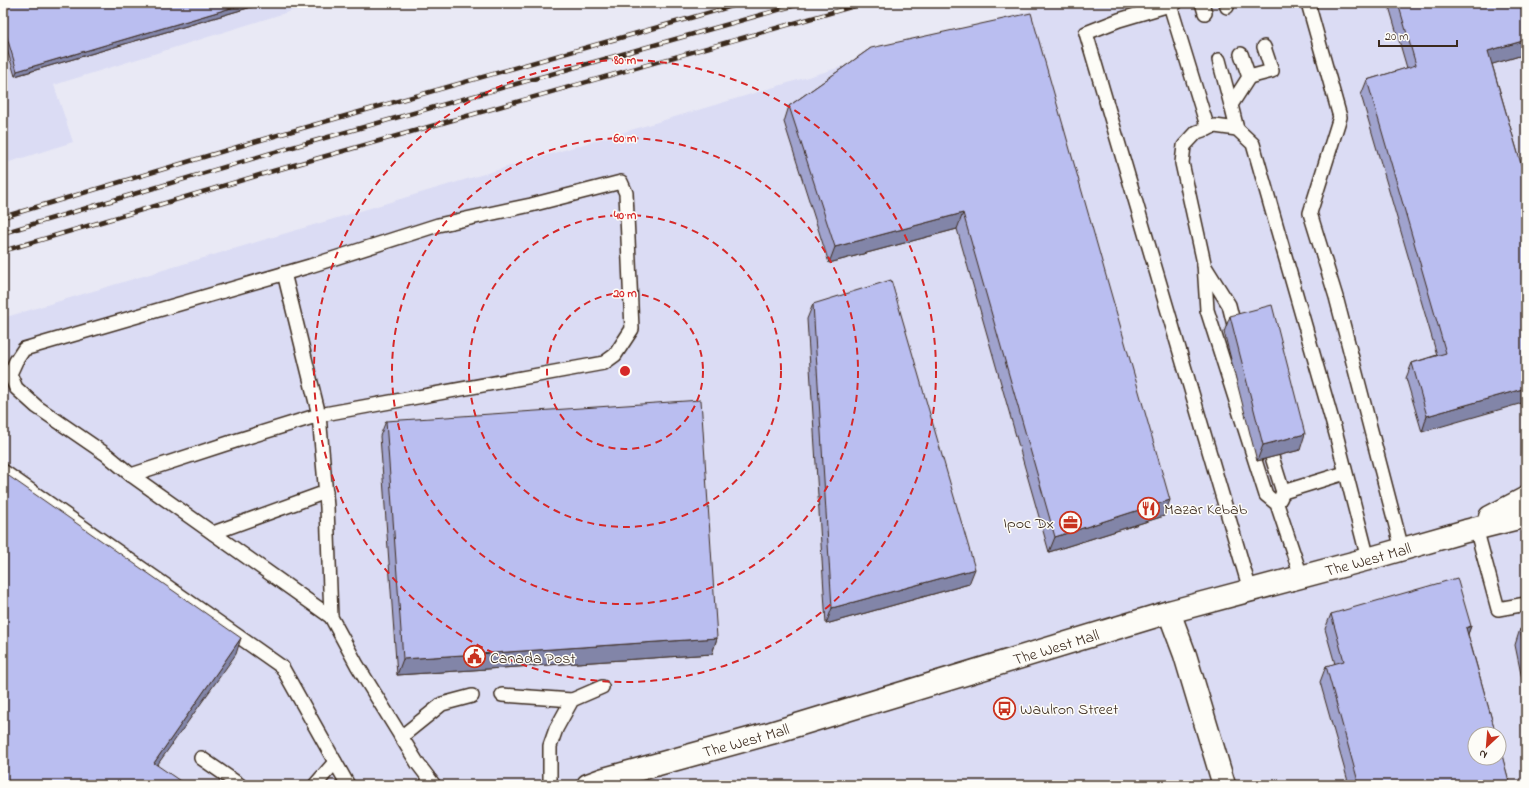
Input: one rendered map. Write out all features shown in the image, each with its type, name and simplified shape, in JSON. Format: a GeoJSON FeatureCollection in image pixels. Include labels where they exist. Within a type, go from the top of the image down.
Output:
{"type":"FeatureCollection","features":[{"type":"Feature","properties":{"kind":"main road"},"geometry":{"type":"LineString","coordinates":[[1471,530],[1526,498]]}},
{"type":"Feature","properties":{"kind":"main road","name":"The West Mall"},"geometry":{"type":"LineString","coordinates":[[588,785],[611,777],[778,731],[1169,612],[1526,516]]}},
{"type":"Feature","properties":{"kind":"main road"},"geometry":{"type":"LineString","coordinates":[[1169,612],[1185,655],[1224,785]]}},
{"type":"Feature","properties":{"kind":"lane"},"geometry":{"type":"LineString","coordinates":[[1308,3],[1340,117],[1310,213],[1336,297],[1402,549]]}},
{"type":"Feature","properties":{"kind":"lane"},"geometry":{"type":"LineString","coordinates":[[1208,129],[1173,4],[1119,20],[1086,33],[1250,590]]}},
{"type":"Feature","properties":{"kind":"lane"},"geometry":{"type":"LineString","coordinates":[[1231,105],[1249,77],[1272,71],[1264,47]]}},
{"type":"Feature","properties":{"kind":"lane"},"geometry":{"type":"LineString","coordinates":[[1241,54],[1249,77]]}},
{"type":"Feature","properties":{"kind":"lane"},"geometry":{"type":"LineString","coordinates":[[1219,60],[1237,129],[1253,144],[1334,426],[1368,559]]}},
{"type":"Feature","properties":{"kind":"lane"},"geometry":{"type":"LineString","coordinates":[[1237,129],[1215,126],[1197,132],[1184,146],[1182,163],[1204,263],[1207,310],[1266,495],[1277,504],[1301,576]]}},
{"type":"Feature","properties":{"kind":"lane"},"geometry":{"type":"LineString","coordinates":[[131,475],[319,415],[604,363],[615,355],[632,329],[626,193],[621,182],[531,205],[438,225],[284,274],[24,349],[10,374],[16,388],[37,406],[107,455],[131,475],[331,617]]}},
{"type":"Feature","properties":{"kind":"lane"},"geometry":{"type":"LineString","coordinates":[[1204,263],[1229,305],[1235,329]]}},
{"type":"Feature","properties":{"kind":"lane"},"geometry":{"type":"LineString","coordinates":[[284,274],[319,415],[326,492],[331,617],[356,665],[418,764],[434,785]]}},
{"type":"Feature","properties":{"kind":"lane"},"geometry":{"type":"LineString","coordinates":[[1272,457],[1283,492],[1277,504]]}},
{"type":"Feature","properties":{"kind":"lane"},"geometry":{"type":"LineString","coordinates":[[3,471],[282,667],[348,785]]}},
{"type":"Feature","properties":{"kind":"lane"},"geometry":{"type":"LineString","coordinates":[[1283,492],[1345,473]]}},
{"type":"Feature","properties":{"kind":"lane"},"geometry":{"type":"LineString","coordinates":[[212,533],[326,492]]}},
{"type":"Feature","properties":{"kind":"lane"},"geometry":{"type":"LineString","coordinates":[[1471,530],[1498,609],[1526,604]]}},
{"type":"Feature","properties":{"kind":"lane"},"geometry":{"type":"LineString","coordinates":[[502,695],[572,700],[602,687]]}},
{"type":"Feature","properties":{"kind":"lane"},"geometry":{"type":"LineString","coordinates":[[401,737],[442,704],[472,696]]}},
{"type":"Feature","properties":{"kind":"lane"},"geometry":{"type":"LineString","coordinates":[[550,785],[550,746],[556,729],[572,700]]}},
{"type":"Feature","properties":{"kind":"lane"},"geometry":{"type":"LineString","coordinates":[[201,758],[240,785]]}},
{"type":"Feature","properties":{"kind":"lane"},"geometry":{"type":"LineString","coordinates":[[315,785],[334,762]]}},
{"type":"Feature","properties":{"kind":"shaded area"},"geometry":{"type":"Polygon","coordinates":[[[3,3],[317,3],[54,85],[73,142],[3,164],[3,3]]]}},
{"type":"Feature","properties":{"kind":"shaded area"},"geometry":{"type":"Polygon","coordinates":[[[1055,3],[1526,3],[1526,785],[3,785],[3,318],[1055,3]]]}},
{"type":"Feature","properties":{"kind":"building"},"geometry":{"type":"Polygon","coordinates":[[[3,3],[248,3],[17,71],[3,24],[3,3]]]}},
{"type":"Feature","properties":{"kind":"building"},"geometry":{"type":"Polygon","coordinates":[[[1398,3],[1526,3],[1526,40],[1488,51],[1526,181],[1526,388],[1427,416],[1412,363],[1446,353],[1367,80],[1416,65],[1398,3]]]}},
{"type":"Feature","properties":{"kind":"building"},"geometry":{"type":"Polygon","coordinates":[[[1031,13],[1170,500],[1055,537],[963,213],[835,247],[789,106],[871,48],[1031,13]]]}},
{"type":"Feature","properties":{"kind":"building"},"geometry":{"type":"Polygon","coordinates":[[[891,280],[975,569],[832,608],[813,304],[891,280]]]}},
{"type":"Feature","properties":{"kind":"building"},"geometry":{"type":"Polygon","coordinates":[[[1272,305],[1305,434],[1263,445],[1230,316],[1272,305]]]}},
{"type":"Feature","properties":{"kind":"building"},"geometry":{"type":"Polygon","coordinates":[[[701,400],[717,638],[403,659],[386,421],[701,400]]]}},
{"type":"Feature","properties":{"kind":"building"},"geometry":{"type":"Polygon","coordinates":[[[3,472],[241,638],[154,763],[186,785],[3,785],[3,472]]]}},
{"type":"Feature","properties":{"kind":"building"},"geometry":{"type":"Polygon","coordinates":[[[1457,578],[1471,626],[1466,628],[1494,726],[1467,726],[1467,766],[1505,766],[1510,785],[1359,785],[1326,666],[1344,661],[1331,614],[1457,578]]]}},
{"type":"Feature","properties":{"kind":"building"},"geometry":{"type":"Polygon","coordinates":[[[1526,628],[1526,656],[1520,629],[1526,628]]]}},
{"type":"Feature","properties":{"kind":"railway"},"geometry":{"type":"LineString","coordinates":[[3,217],[264,139],[743,3]]}},
{"type":"Feature","properties":{"kind":"railway"},"geometry":{"type":"LineString","coordinates":[[3,233],[268,154],[803,3]]}},
{"type":"Feature","properties":{"kind":"railway"},"geometry":{"type":"LineString","coordinates":[[3,251],[273,171],[865,3]]}},
{"type":"Feature","properties":{"kind":"place","name":"Mazar Kebab"},"geometry":{"type":"Point","coordinates":[1149,508]}},
{"type":"Feature","properties":{"kind":"place","name":"Ipoc Dx"},"geometry":{"type":"Point","coordinates":[1070,522]}},
{"type":"Feature","properties":{"kind":"place","name":"Canada Post"},"geometry":{"type":"Point","coordinates":[475,657]}},
{"type":"Feature","properties":{"kind":"place","name":"Waulron Street"},"geometry":{"type":"Point","coordinates":[1004,708]}}]}
